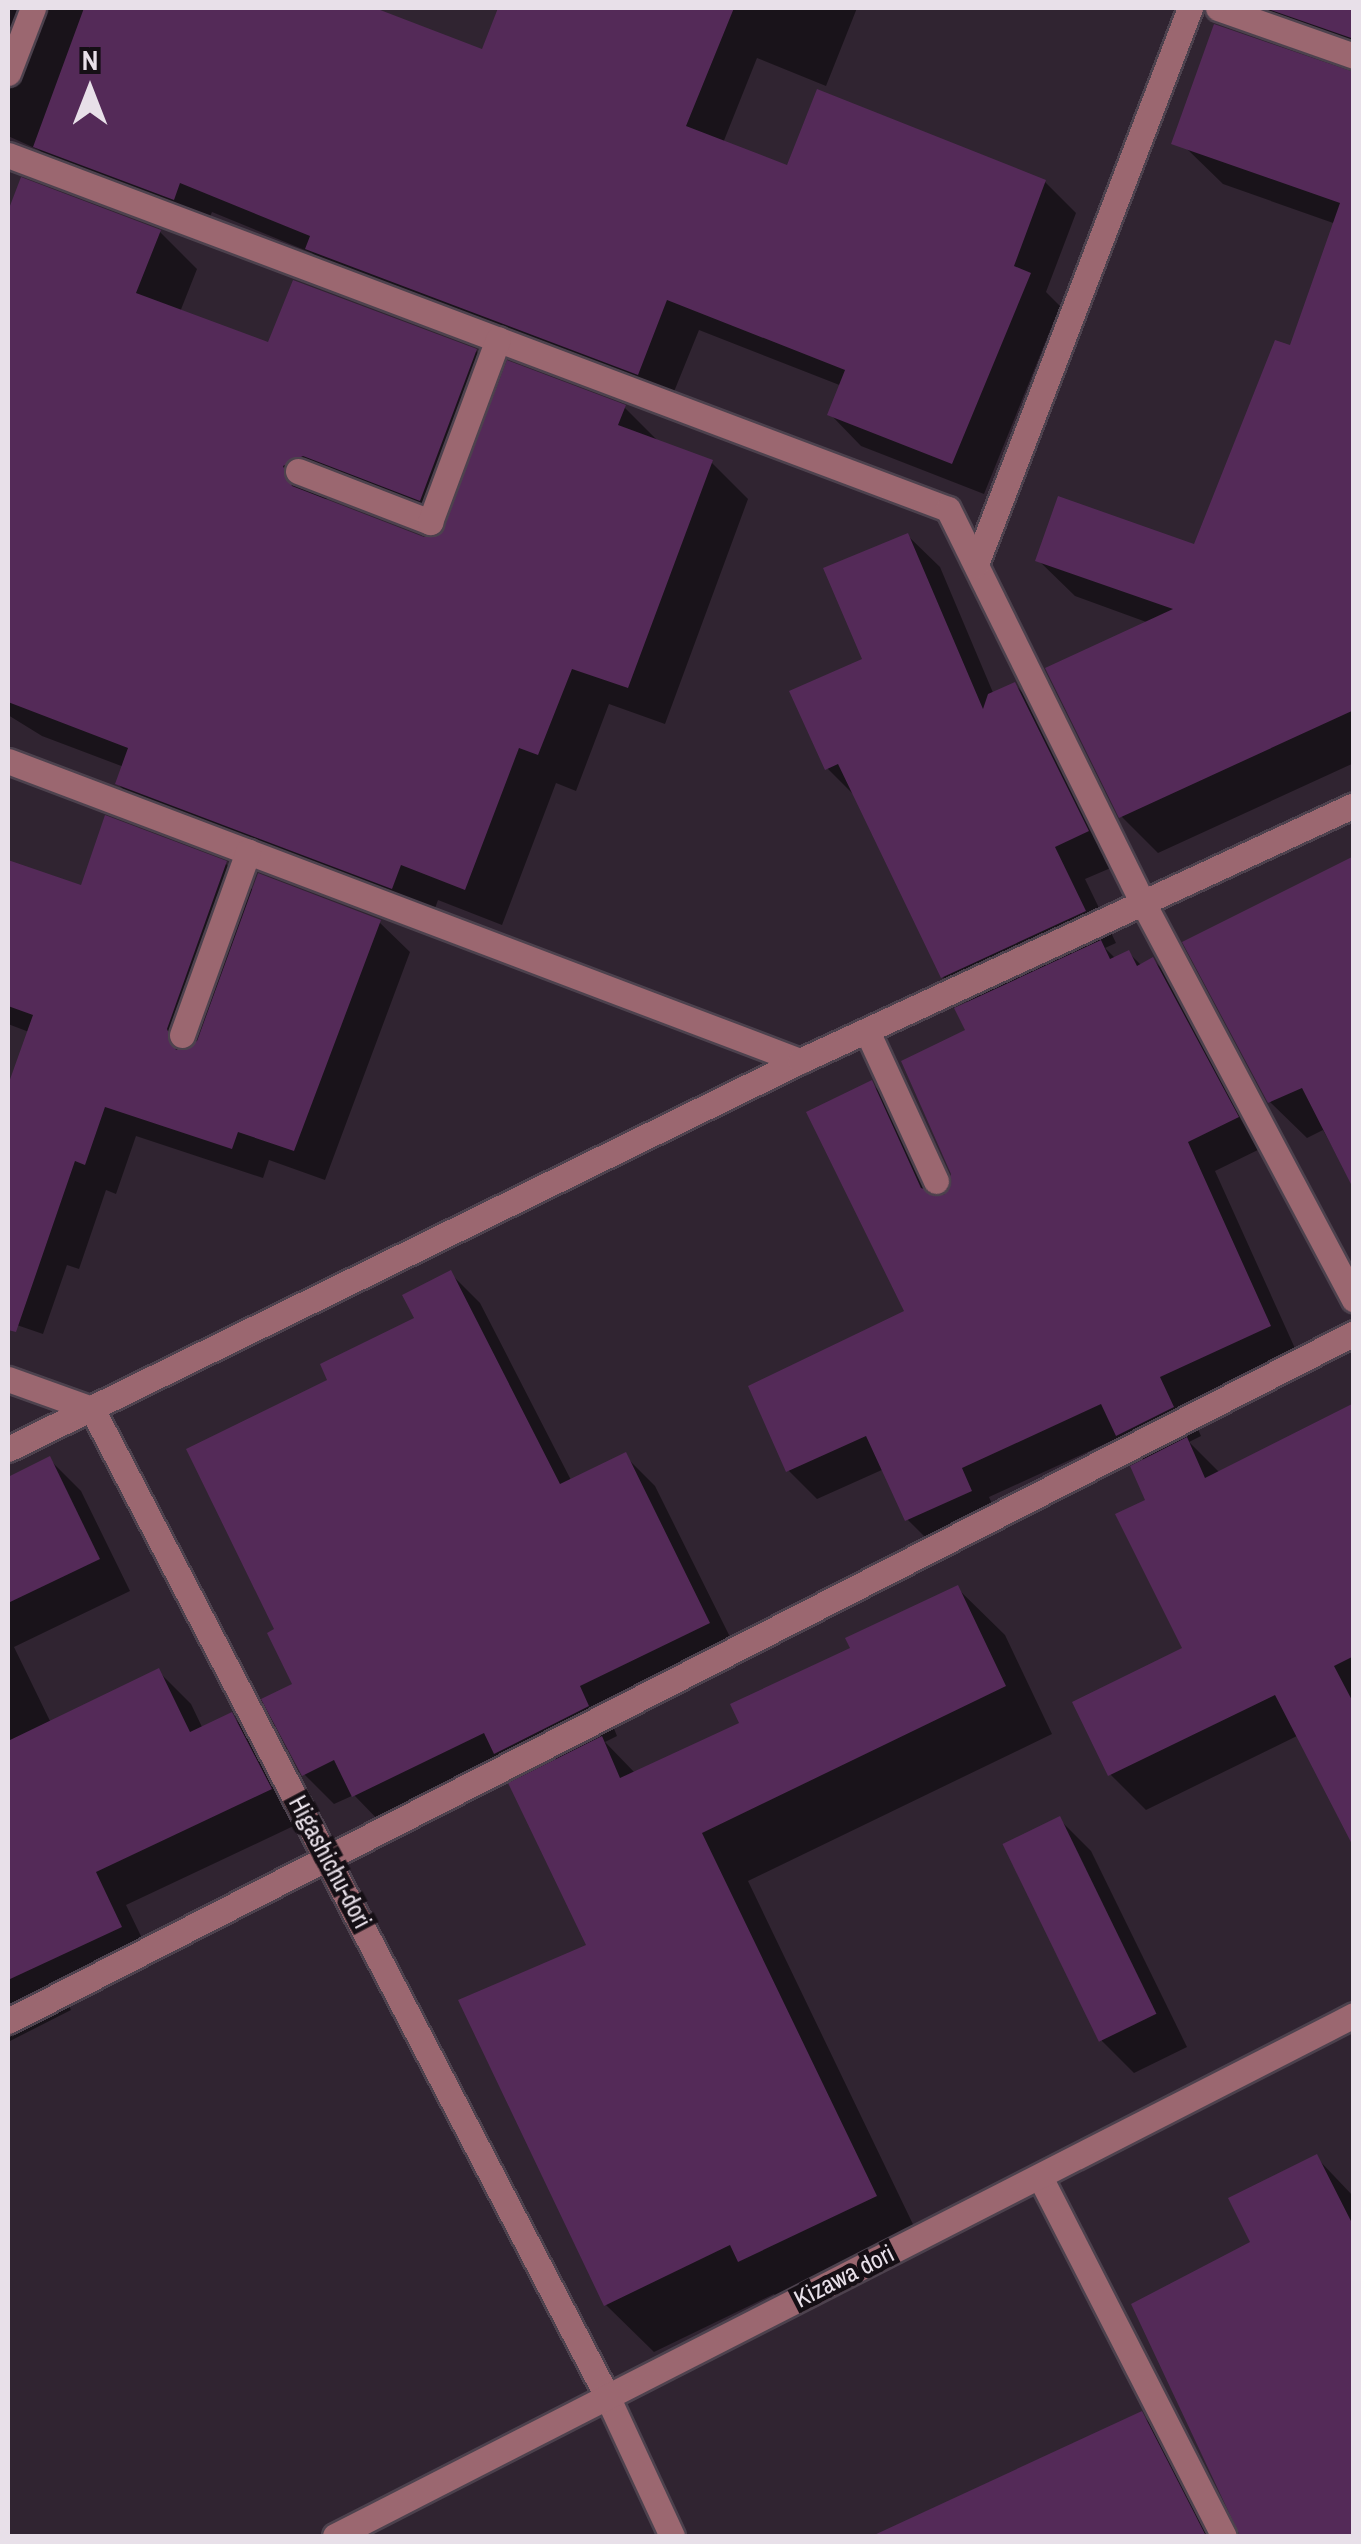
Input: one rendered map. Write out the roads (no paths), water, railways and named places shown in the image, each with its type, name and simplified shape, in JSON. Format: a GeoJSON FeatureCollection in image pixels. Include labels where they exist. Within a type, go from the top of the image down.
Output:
{"type":"FeatureCollection","features":[{"type":"Feature","properties":{"kind":"street"},"geometry":{"type":"LineString","coordinates":[[8,73],[33,8]]}},
{"type":"Feature","properties":{"kind":"street"},"geometry":{"type":"LineString","coordinates":[[976,564],[1190,8]]}},
{"type":"Feature","properties":{"kind":"street"},"geometry":{"type":"LineString","coordinates":[[1218,8],[1354,56]]}},
{"type":"Feature","properties":{"kind":"street"},"geometry":{"type":"LineString","coordinates":[[8,155],[948,509],[1143,903],[1354,1299]]}},
{"type":"Feature","properties":{"kind":"street"},"geometry":{"type":"LineString","coordinates":[[298,471],[430,522],[498,339]]}},
{"type":"Feature","properties":{"kind":"street"},"geometry":{"type":"LineString","coordinates":[[8,761],[800,1061]]}},
{"type":"Feature","properties":{"kind":"street"},"geometry":{"type":"LineString","coordinates":[[8,1449],[800,1061],[1354,804]]}},
{"type":"Feature","properties":{"kind":"street"},"geometry":{"type":"LineString","coordinates":[[182,1035],[248,852]]}},
{"type":"Feature","properties":{"kind":"street"},"geometry":{"type":"LineString","coordinates":[[866,1030],[936,1180]]}},
{"type":"Feature","properties":{"kind":"street"},"geometry":{"type":"LineString","coordinates":[[8,2021],[1354,1334]]}},
{"type":"Feature","properties":{"kind":"street"},"geometry":{"type":"LineString","coordinates":[[8,1379],[92,1409]]}},
{"type":"Feature","properties":{"kind":"street","name":"Higashichu-dori"},"geometry":{"type":"LineString","coordinates":[[92,1409],[607,2396],[672,2536]]}},
{"type":"Feature","properties":{"kind":"street","name":"Kizawa dori"},"geometry":{"type":"LineString","coordinates":[[335,2536],[1354,2015]]}},
{"type":"Feature","properties":{"kind":"street"},"geometry":{"type":"LineString","coordinates":[[1040,2176],[1224,2536]]}}]}
